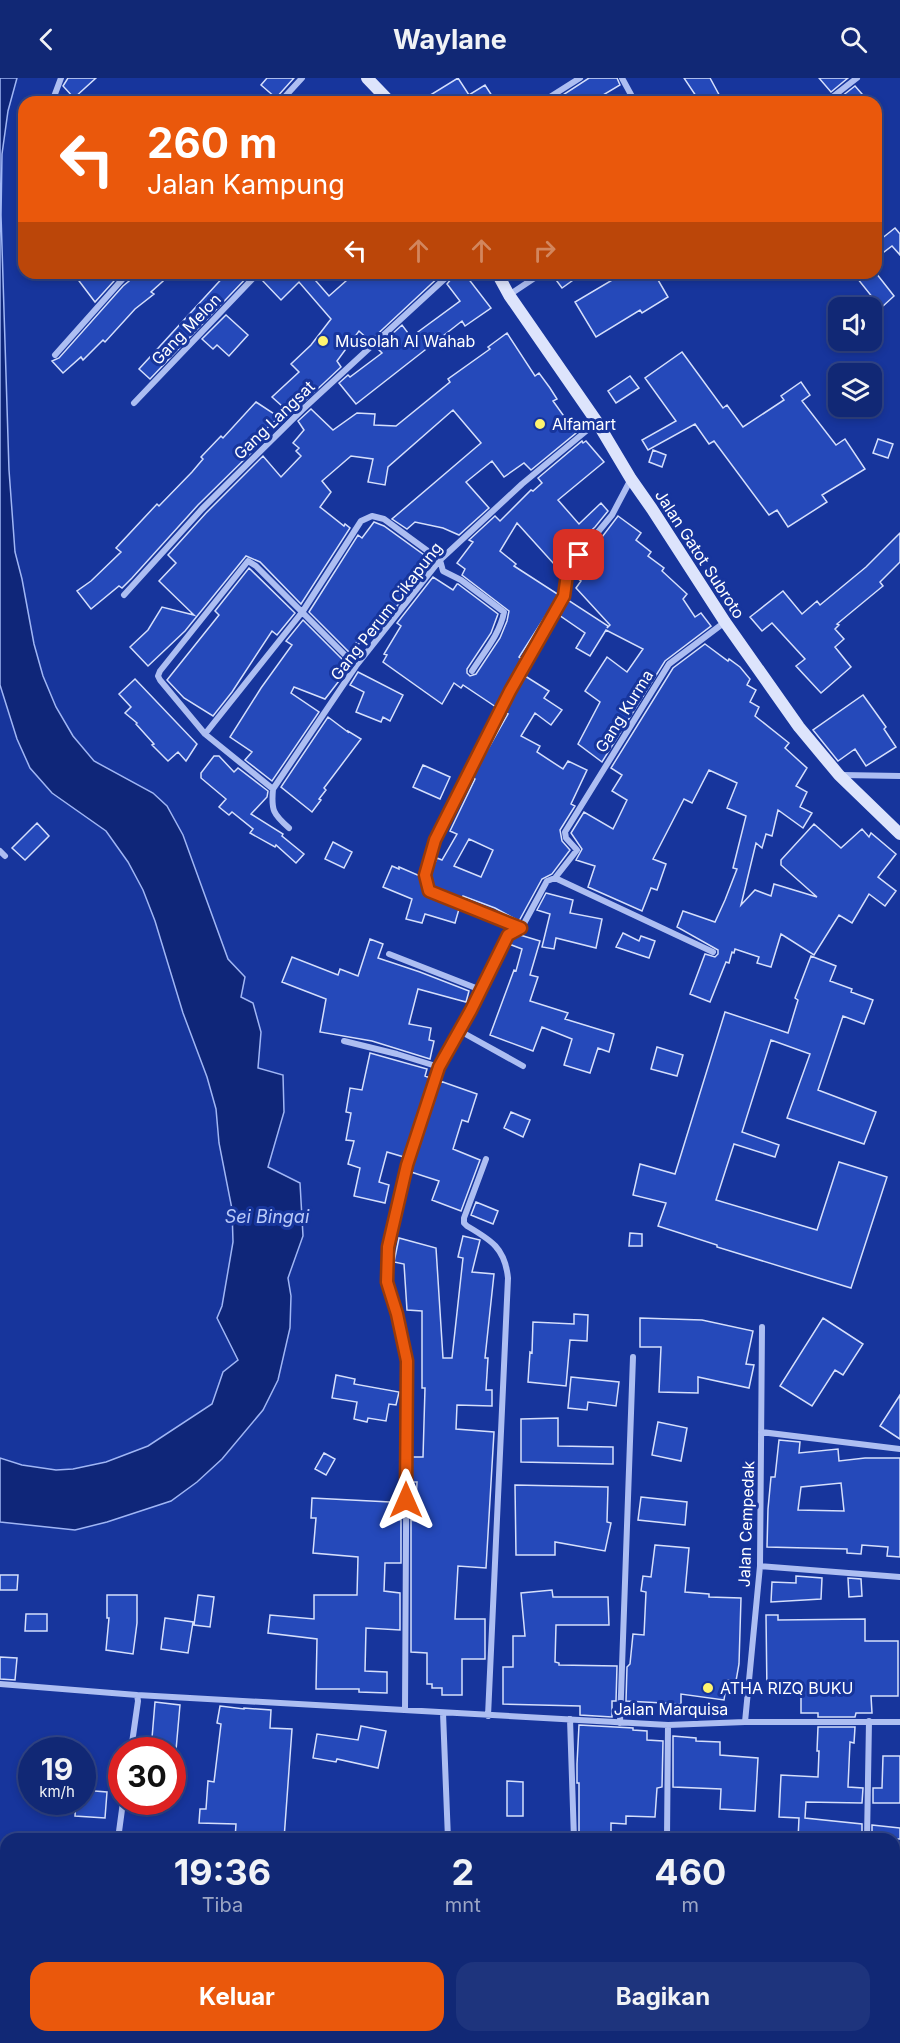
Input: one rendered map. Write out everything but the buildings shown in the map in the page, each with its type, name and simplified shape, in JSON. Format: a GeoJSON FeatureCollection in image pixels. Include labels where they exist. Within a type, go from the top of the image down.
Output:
{"type":"FeatureCollection","features":[{"type":"Feature","properties":{"kind":"main road"},"geometry":{"type":"LineString","coordinates":[[367,78],[384,96]]}},
{"type":"Feature","properties":{"kind":"main road","name":"Jalan Gatot Subroto"},"geometry":{"type":"LineString","coordinates":[[500,279],[597,422],[631,479],[725,622],[799,727],[839,775],[900,834]]}},
{"type":"Feature","properties":{"kind":"street"},"geometry":{"type":"LineString","coordinates":[[54,96],[61,78]]}},
{"type":"Feature","properties":{"kind":"street"},"geometry":{"type":"LineString","coordinates":[[286,96],[302,78]]}},
{"type":"Feature","properties":{"kind":"street"},"geometry":{"type":"LineString","coordinates":[[552,96],[580,78]]}},
{"type":"Feature","properties":{"kind":"street"},"geometry":{"type":"LineString","coordinates":[[622,78],[632,96]]}},
{"type":"Feature","properties":{"kind":"street"},"geometry":{"type":"LineString","coordinates":[[834,96],[857,78]]}},
{"type":"Feature","properties":{"kind":"street"},"geometry":{"type":"LineString","coordinates":[[55,355],[123,279]]}},
{"type":"Feature","properties":{"kind":"street","name":"Gang Melon"},"geometry":{"type":"LineString","coordinates":[[134,403],[252,279]]}},
{"type":"Feature","properties":{"kind":"street","name":"Gang Langsat"},"geometry":{"type":"LineString","coordinates":[[124,595],[202,509],[302,410],[444,279]]}},
{"type":"Feature","properties":{"kind":"street"},"geometry":{"type":"LineString","coordinates":[[509,295],[533,279]]}},
{"type":"Feature","properties":{"kind":"street","name":"Gang Perum Cikapung"},"geometry":{"type":"LineString","coordinates":[[273,789],[356,666],[440,560],[522,484],[597,422]]}},
{"type":"Feature","properties":{"kind":"street"},"geometry":{"type":"LineString","coordinates":[[521,928],[429,891],[425,875],[435,840],[510,691],[564,596],[567,574],[579,555],[612,515],[631,479]]}},
{"type":"Feature","properties":{"kind":"street"},"geometry":{"type":"LineString","coordinates":[[205,734],[303,611],[361,521],[372,516],[384,519],[440,560],[443,571],[460,580],[504,612],[502,622],[487,650],[472,671]]}},
{"type":"Feature","properties":{"kind":"street"},"geometry":{"type":"LineString","coordinates":[[289,828],[275,817],[272,804],[273,789],[205,734],[158,676],[163,666],[248,561],[303,611],[356,666]]}},
{"type":"Feature","properties":{"kind":"street","name":"Gang Kurma"},"geometry":{"type":"LineString","coordinates":[[555,878],[577,850],[566,838],[565,832],[669,664],[725,622]]}},
{"type":"Feature","properties":{"kind":"street"},"geometry":{"type":"LineString","coordinates":[[839,775],[900,776]]}},
{"type":"Feature","properties":{"kind":"street"},"geometry":{"type":"LineString","coordinates":[[405,1710],[407,1361],[397,1314],[387,1282],[388,1247],[407,1165],[439,1067],[482,990],[508,935],[521,928],[547,881],[555,878],[713,952]]}},
{"type":"Feature","properties":{"kind":"street"},"geometry":{"type":"LineString","coordinates":[[388,954],[482,990]]}},
{"type":"Feature","properties":{"kind":"street"},"geometry":{"type":"LineString","coordinates":[[460,1030],[524,1066]]}},
{"type":"Feature","properties":{"kind":"street"},"geometry":{"type":"LineString","coordinates":[[344,1041],[439,1067]]}},
{"type":"Feature","properties":{"kind":"street"},"geometry":{"type":"LineString","coordinates":[[486,1159],[464,1222],[498,1249],[506,1261],[508,1278],[488,1716]]}},
{"type":"Feature","properties":{"kind":"street","name":"Jalan Cempedak"},"geometry":{"type":"LineString","coordinates":[[745,1722],[760,1566],[762,1327]]}},
{"type":"Feature","properties":{"kind":"street"},"geometry":{"type":"LineString","coordinates":[[620,1723],[633,1357]]}},
{"type":"Feature","properties":{"kind":"street"},"geometry":{"type":"LineString","coordinates":[[761,1432],[900,1449]]}},
{"type":"Feature","properties":{"kind":"street"},"geometry":{"type":"LineString","coordinates":[[760,1566],[900,1577]]}},
{"type":"Feature","properties":{"kind":"street","name":"Jalan Marquisa"},"geometry":{"type":"LineString","coordinates":[[0,1684],[137,1695],[620,1723],[668,1725],[745,1722],[900,1722]]}},
{"type":"Feature","properties":{"kind":"street"},"geometry":{"type":"LineString","coordinates":[[133,1737],[137,1695]]}},
{"type":"Feature","properties":{"kind":"street"},"geometry":{"type":"LineString","coordinates":[[443,1713],[448,1833]]}},
{"type":"Feature","properties":{"kind":"street"},"geometry":{"type":"LineString","coordinates":[[570,1719],[574,1833]]}},
{"type":"Feature","properties":{"kind":"street"},"geometry":{"type":"LineString","coordinates":[[867,1833],[869,1721]]}},
{"type":"Feature","properties":{"kind":"street"},"geometry":{"type":"LineString","coordinates":[[667,1833],[668,1725]]}},
{"type":"Feature","properties":{"kind":"street"},"geometry":{"type":"LineString","coordinates":[[119,1833],[121,1815]]}},
{"type":"Feature","properties":{"kind":"water","name":"Sei Bingai"},"geometry":{"type":"Polygon","coordinates":[[[0,78],[17,78],[8,111],[2,154],[1,215],[9,470],[15,552],[34,644],[43,676],[56,707],[73,736],[94,761],[153,793],[167,806],[183,835],[228,959],[245,977],[241,997],[253,1003],[261,1032],[258,1068],[283,1075],[284,1112],[268,1167],[300,1183],[303,1236],[288,1278],[291,1296],[290,1328],[278,1380],[263,1410],[222,1459],[197,1482],[171,1501],[75,1530],[0,1522],[0,1458],[22,1465],[56,1470],[106,1462],[148,1446],[212,1404],[223,1372],[238,1360],[217,1318],[222,1306],[233,1242],[232,1209],[219,1143],[216,1109],[143,890],[128,862],[106,831],[52,793],[30,768],[17,739],[0,685],[0,78]]]}},
{"type":"Feature","properties":{"kind":"place","name":"Musolah Al Wahab"},"geometry":{"type":"Point","coordinates":[323,341]}},
{"type":"Feature","properties":{"kind":"place","name":"Alfamart"},"geometry":{"type":"Point","coordinates":[540,424]}},
{"type":"Feature","properties":{"kind":"place","name":"ATHA RIZQ BUKU"},"geometry":{"type":"Point","coordinates":[708,1688]}},
{"type":"Feature","properties":{"kind":"route"},"geometry":{"type":"LineString","coordinates":[[406,1500],[407,1361],[397,1314],[387,1282],[388,1247],[407,1165],[439,1067],[471,1010],[508,935],[521,928],[429,891],[425,875],[435,840],[510,691],[564,596],[567,574],[579,555]]}}]}
